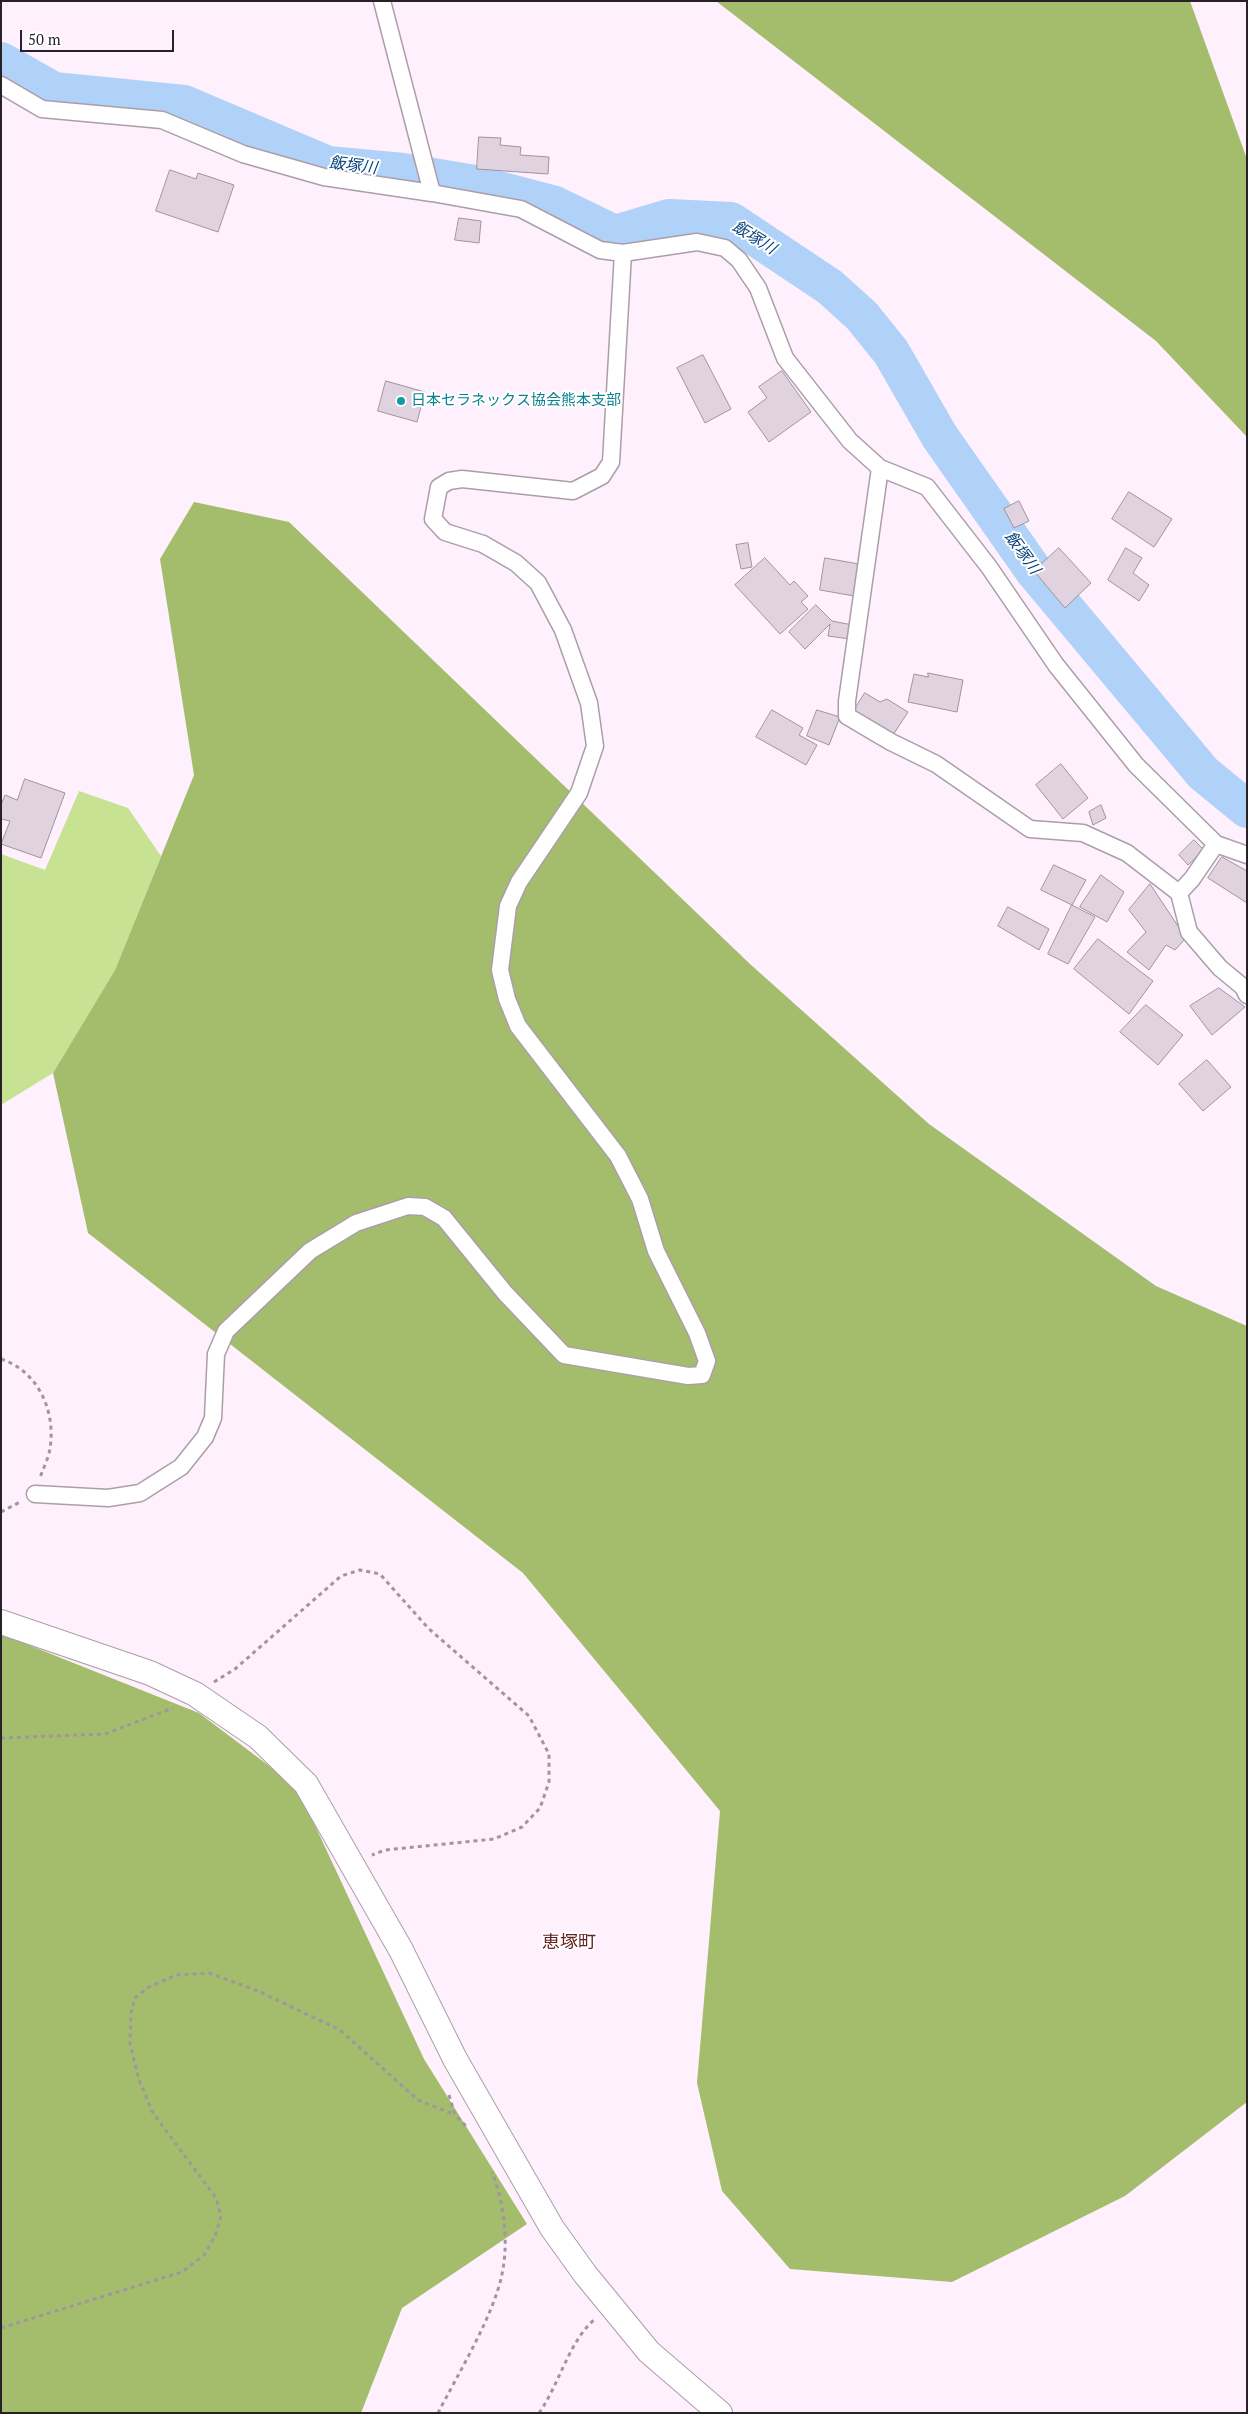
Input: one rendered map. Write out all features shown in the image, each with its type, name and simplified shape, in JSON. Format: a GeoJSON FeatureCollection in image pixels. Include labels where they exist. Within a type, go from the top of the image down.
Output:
{"type":"FeatureCollection","features":[{"type":"Feature","properties":{"kind":"street"},"geometry":{"type":"LineString","coordinates":[[382,1],[432,193]]}},
{"type":"Feature","properties":{"kind":"street"},"geometry":{"type":"LineString","coordinates":[[1,85],[42,109],[162,120],[243,154],[324,177],[432,193],[521,209],[600,250],[623,253],[698,242],[726,248],[739,260],[758,288],[785,358],[850,441],[880,468],[927,487],[989,567],[1056,665],[1136,765],[1216,844],[1247,855]]}},
{"type":"Feature","properties":{"kind":"street"},"geometry":{"type":"LineString","coordinates":[[35,1494],[108,1498],[140,1493],[181,1467],[205,1437],[213,1418],[216,1354],[226,1331],[310,1251],[356,1223],[408,1206],[425,1207],[444,1218],[505,1293],[564,1355],[688,1376],[702,1374],[707,1360],[698,1333],[656,1251],[640,1199],[618,1156],[518,1026],[507,999],[500,970],[504,931],[512,898],[519,882],[579,793],[595,746],[589,703],[563,630],[538,583],[516,563],[483,544],[445,532],[433,519],[439,487],[449,481],[462,479],[573,491],[602,476],[610,462],[623,253]]}},
{"type":"Feature","properties":{"kind":"street"},"geometry":{"type":"LineString","coordinates":[[880,468],[847,702],[848,716],[891,742],[936,764],[1030,829],[1083,833],[1127,853],[1179,893],[1189,932],[1220,968],[1243,986],[1247,995]]}},
{"type":"Feature","properties":{"kind":"street"},"geometry":{"type":"LineString","coordinates":[[1179,893],[1192,879],[1216,844]]}},
{"type":"Feature","properties":{"kind":"street"},"geometry":{"type":"LineString","coordinates":[[1,1622],[150,1673],[195,1694],[258,1737],[306,1784],[401,1950],[455,2059],[552,2228],[585,2274],[649,2352],[720,2413]]}},
{"type":"Feature","properties":{"kind":"path"},"geometry":{"type":"LineString","coordinates":[[1,1359],[31,1378],[45,1396],[50,1420],[50,1448],[35,1494]]}},
{"type":"Feature","properties":{"kind":"path"},"geometry":{"type":"LineString","coordinates":[[1,1738],[105,1734],[169,1710],[235,1669],[341,1576],[360,1570],[380,1574],[428,1628],[529,1716],[549,1754],[549,1782],[540,1808],[522,1827],[494,1839],[385,1850],[369,1856]]}},
{"type":"Feature","properties":{"kind":"path"},"geometry":{"type":"LineString","coordinates":[[1,2328],[182,2272],[204,2255],[215,2236],[221,2216],[216,2198],[153,2112],[139,2080],[130,2044],[131,2013],[135,1998],[149,1987],[176,1975],[209,1974],[258,1991],[340,2030],[418,2100],[455,2115],[468,2129]]}},
{"type":"Feature","properties":{"kind":"path"},"geometry":{"type":"LineString","coordinates":[[446,2087],[455,2115]]}},
{"type":"Feature","properties":{"kind":"path"},"geometry":{"type":"LineString","coordinates":[[438,2413],[488,2313],[502,2274],[506,2235],[496,2183],[490,2167]]}},
{"type":"Feature","properties":{"kind":"path"},"geometry":{"type":"LineString","coordinates":[[538,2413],[548,2399],[584,2328],[602,2314]]}},
{"type":"Feature","properties":{"kind":"green space"},"geometry":{"type":"Polygon","coordinates":[[[716,1],[1190,1],[1247,159],[1247,437],[1156,341],[716,1]]]}},
{"type":"Feature","properties":{"kind":"green space"},"geometry":{"type":"Polygon","coordinates":[[[194,502],[289,522],[750,964],[929,1124],[1156,1286],[1247,1326],[1247,2102],[1125,2196],[952,2282],[790,2269],[722,2191],[697,2083],[720,1811],[523,1573],[88,1233],[53,1073],[115,970],[194,775],[160,559],[194,502]]]}},
{"type":"Feature","properties":{"kind":"green space"},"geometry":{"type":"Polygon","coordinates":[[[79,791],[128,808],[161,856],[115,970],[53,1073],[1,1105],[1,854],[45,870],[79,791]]]}},
{"type":"Feature","properties":{"kind":"green space"},"geometry":{"type":"Polygon","coordinates":[[[1,1634],[199,1713],[297,1787],[424,2059],[527,2224],[402,2308],[361,2413],[1,2413],[1,1634]]]}},
{"type":"Feature","properties":{"kind":"building"},"geometry":{"type":"Polygon","coordinates":[[[479,137],[501,138],[500,145],[521,147],[520,155],[549,157],[548,174],[477,169],[479,137]]]}},
{"type":"Feature","properties":{"kind":"building"},"geometry":{"type":"Polygon","coordinates":[[[170,170],[196,179],[198,173],[234,185],[218,232],[156,211],[170,170]]]}},
{"type":"Feature","properties":{"kind":"building"},"geometry":{"type":"Polygon","coordinates":[[[459,218],[481,221],[479,243],[455,240],[459,218]]]}},
{"type":"Feature","properties":{"kind":"building"},"geometry":{"type":"Polygon","coordinates":[[[703,355],[731,409],[705,423],[677,368],[703,355]]]}},
{"type":"Feature","properties":{"kind":"building"},"geometry":{"type":"Polygon","coordinates":[[[782,371],[811,412],[769,442],[748,412],[767,398],[759,387],[782,371]]]}},
{"type":"Feature","properties":{"kind":"building","name":"日本セラネックス協会熊本支部"},"geometry":{"type":"Polygon","coordinates":[[[386,381],[425,392],[417,422],[378,411],[386,381]]]}},
{"type":"Feature","properties":{"kind":"building"},"geometry":{"type":"Polygon","coordinates":[[[1129,492],[1172,519],[1154,547],[1112,519],[1129,492]]]}},
{"type":"Feature","properties":{"kind":"building"},"geometry":{"type":"Polygon","coordinates":[[[1019,501],[1029,521],[1014,528],[1004,509],[1019,501]]]}},
{"type":"Feature","properties":{"kind":"building"},"geometry":{"type":"Polygon","coordinates":[[[748,543],[752,567],[741,569],[736,545],[748,543]]]}},
{"type":"Feature","properties":{"kind":"building"},"geometry":{"type":"Polygon","coordinates":[[[1059,548],[1091,583],[1065,608],[1034,571],[1059,548]]]}},
{"type":"Feature","properties":{"kind":"building"},"geometry":{"type":"Polygon","coordinates":[[[1126,548],[1142,558],[1133,573],[1149,585],[1139,601],[1108,580],[1126,548]]]}},
{"type":"Feature","properties":{"kind":"building"},"geometry":{"type":"Polygon","coordinates":[[[765,558],[790,585],[794,581],[808,596],[801,602],[808,609],[780,634],[735,585],[765,558]]]}},
{"type":"Feature","properties":{"kind":"building"},"geometry":{"type":"Polygon","coordinates":[[[825,558],[859,564],[854,596],[820,590],[825,558]]]}},
{"type":"Feature","properties":{"kind":"building"},"geometry":{"type":"Polygon","coordinates":[[[816,605],[832,621],[853,625],[850,639],[828,636],[830,624],[805,649],[789,632],[816,605]]]}},
{"type":"Feature","properties":{"kind":"building"},"geometry":{"type":"Polygon","coordinates":[[[928,673],[963,680],[957,712],[908,702],[914,674],[928,677],[928,673]]]}},
{"type":"Feature","properties":{"kind":"building"},"geometry":{"type":"Polygon","coordinates":[[[865,693],[880,702],[887,699],[908,712],[891,738],[853,712],[865,693]]]}},
{"type":"Feature","properties":{"kind":"building"},"geometry":{"type":"Polygon","coordinates":[[[772,710],[803,728],[799,735],[817,745],[806,765],[756,737],[772,710]]]}},
{"type":"Feature","properties":{"kind":"building"},"geometry":{"type":"Polygon","coordinates":[[[817,710],[840,717],[829,745],[807,736],[817,710]]]}},
{"type":"Feature","properties":{"kind":"building"},"geometry":{"type":"Polygon","coordinates":[[[1061,764],[1088,798],[1063,819],[1036,785],[1061,764]]]}},
{"type":"Feature","properties":{"kind":"building"},"geometry":{"type":"Polygon","coordinates":[[[25,779],[65,793],[41,858],[1,844],[10,821],[1,819],[1,805],[5,795],[17,800],[25,779]]]}},
{"type":"Feature","properties":{"kind":"building"},"geometry":{"type":"Polygon","coordinates":[[[1101,805],[1106,818],[1093,825],[1089,812],[1101,805]]]}},
{"type":"Feature","properties":{"kind":"building"},"geometry":{"type":"Polygon","coordinates":[[[1194,840],[1204,850],[1188,865],[1179,855],[1194,840]]]}},
{"type":"Feature","properties":{"kind":"building"},"geometry":{"type":"Polygon","coordinates":[[[1222,857],[1247,871],[1247,903],[1208,878],[1222,857]]]}},
{"type":"Feature","properties":{"kind":"building"},"geometry":{"type":"Polygon","coordinates":[[[1054,865],[1086,880],[1072,905],[1041,890],[1054,865]]]}},
{"type":"Feature","properties":{"kind":"building"},"geometry":{"type":"Polygon","coordinates":[[[1101,875],[1124,892],[1107,922],[1080,907],[1101,875]]]}},
{"type":"Feature","properties":{"kind":"building"},"geometry":{"type":"Polygon","coordinates":[[[1150,884],[1186,938],[1175,950],[1166,945],[1149,970],[1127,952],[1146,932],[1129,910],[1150,884]]]}},
{"type":"Feature","properties":{"kind":"building"},"geometry":{"type":"Polygon","coordinates":[[[1072,905],[1095,917],[1068,964],[1048,954],[1072,905]]]}},
{"type":"Feature","properties":{"kind":"building"},"geometry":{"type":"Polygon","coordinates":[[[1008,907],[1049,929],[1039,950],[998,926],[1008,907]]]}},
{"type":"Feature","properties":{"kind":"building"},"geometry":{"type":"Polygon","coordinates":[[[1098,939],[1153,981],[1129,1014],[1074,969],[1098,939]]]}},
{"type":"Feature","properties":{"kind":"building"},"geometry":{"type":"Polygon","coordinates":[[[1219,988],[1245,1007],[1212,1035],[1190,1006],[1219,988]]]}},
{"type":"Feature","properties":{"kind":"building"},"geometry":{"type":"Polygon","coordinates":[[[1146,1005],[1183,1035],[1158,1065],[1120,1032],[1146,1005]]]}},
{"type":"Feature","properties":{"kind":"building"},"geometry":{"type":"Polygon","coordinates":[[[1207,1060],[1231,1087],[1203,1111],[1179,1084],[1207,1060]]]}},
{"type":"Feature","properties":{"kind":"waterway","name":"飯塚川"},"geometry":{"type":"LineString","coordinates":[[1,61],[54,91],[184,104],[328,165],[403,172],[475,184],[555,205],[615,234],[669,218],[731,221],[830,287],[862,316],[891,352],[940,437],[1034,571],[1203,773],[1247,809]]}},
{"type":"Feature","properties":{"kind":"place","name":"日本セラネックス協会熊本支部"},"geometry":{"type":"Point","coordinates":[401,401]}},
{"type":"Feature","properties":{"kind":"district","name":"恵塚町"},"geometry":{"type":"Point","coordinates":[569,1943]}}]}
